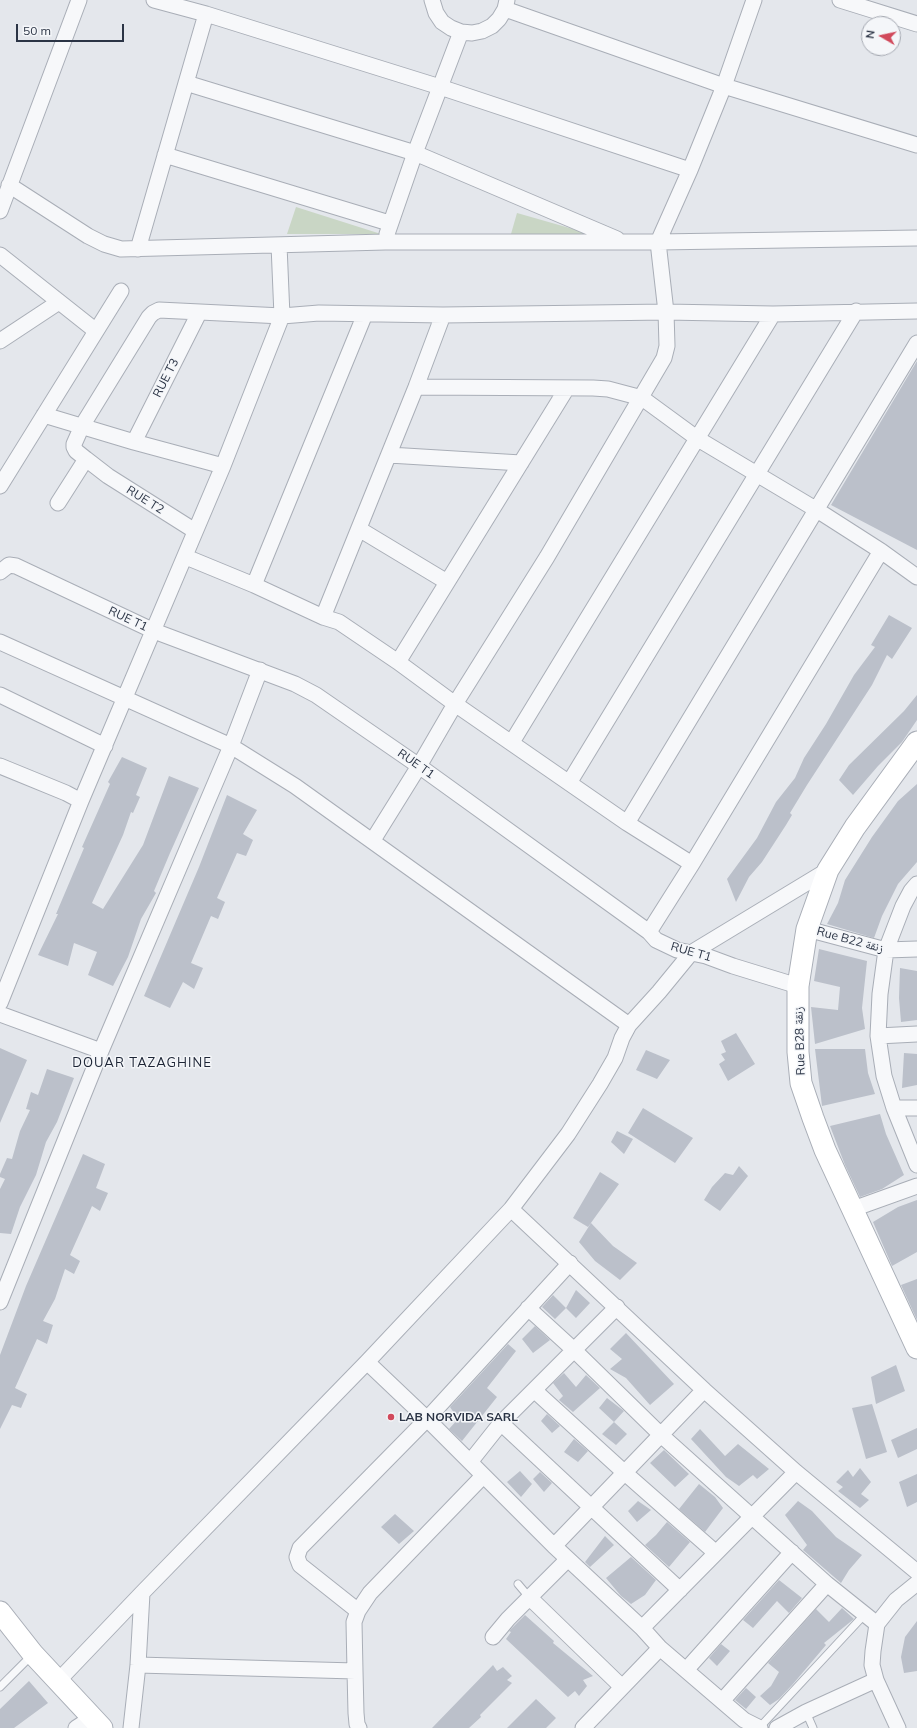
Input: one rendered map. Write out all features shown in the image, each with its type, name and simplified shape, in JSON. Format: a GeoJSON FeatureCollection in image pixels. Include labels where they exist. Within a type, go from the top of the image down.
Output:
{"type":"FeatureCollection","features":[{"type":"Feature","properties":{"kind":"street"},"geometry":{"type":"LineString","coordinates":[[0,211],[79,0]]}},
{"type":"Feature","properties":{"kind":"street"},"geometry":{"type":"LineString","coordinates":[[154,0],[206,14],[440,87],[690,170]]}},
{"type":"Feature","properties":{"kind":"street"},"geometry":{"type":"LineString","coordinates":[[432,0],[436,13],[442,22],[461,32],[472,33],[482,31],[492,26],[499,18],[506,5],[724,86],[917,145]]}},
{"type":"Feature","properties":{"kind":"street"},"geometry":{"type":"LineString","coordinates":[[373,840],[420,766],[455,704],[547,557],[642,398],[664,358],[667,346],[666,312],[658,242],[690,170],[724,86],[754,0]]}},
{"type":"Feature","properties":{"kind":"street"},"geometry":{"type":"LineString","coordinates":[[840,0],[917,24]]}},
{"type":"Feature","properties":{"kind":"street"},"geometry":{"type":"LineString","coordinates":[[138,249],[206,14]]}},
{"type":"Feature","properties":{"kind":"street"},"geometry":{"type":"LineString","coordinates":[[385,242],[390,223],[415,153],[461,32]]}},
{"type":"Feature","properties":{"kind":"street"},"geometry":{"type":"LineString","coordinates":[[186,83],[415,153],[623,242]]}},
{"type":"Feature","properties":{"kind":"street"},"geometry":{"type":"LineString","coordinates":[[165,155],[390,223]]}},
{"type":"Feature","properties":{"kind":"street"},"geometry":{"type":"LineString","coordinates":[[9,185],[104,244],[121,249],[385,242],[658,242],[917,238]]}},
{"type":"Feature","properties":{"kind":"street"},"geometry":{"type":"LineString","coordinates":[[0,1003],[81,801],[186,557],[195,531],[223,466],[282,316],[279,245]]}},
{"type":"Feature","properties":{"kind":"street"},"geometry":{"type":"LineString","coordinates":[[0,255],[96,331]]}},
{"type":"Feature","properties":{"kind":"street"},"geometry":{"type":"LineString","coordinates":[[0,486],[121,291]]}},
{"type":"Feature","properties":{"kind":"street"},"geometry":{"type":"LineString","coordinates":[[0,341],[59,302]]}},
{"type":"Feature","properties":{"kind":"street"},"geometry":{"type":"LineString","coordinates":[[82,426],[153,313],[159,310],[282,316],[319,313],[443,315],[666,312],[773,314],[856,311],[917,311]]}},
{"type":"Feature","properties":{"kind":"street"},"geometry":{"type":"LineString","coordinates":[[569,783],[856,311]]}},
{"type":"Feature","properties":{"kind":"street","name":"RUE T3"},"geometry":{"type":"LineString","coordinates":[[134,442],[199,313]]}},
{"type":"Feature","properties":{"kind":"street"},"geometry":{"type":"LineString","coordinates":[[254,585],[365,314]]}},
{"type":"Feature","properties":{"kind":"street"},"geometry":{"type":"LineString","coordinates":[[512,742],[773,314]]}},
{"type":"Feature","properties":{"kind":"street"},"geometry":{"type":"LineString","coordinates":[[324,617],[416,387],[443,315]]}},
{"type":"Feature","properties":{"kind":"street"},"geometry":{"type":"LineString","coordinates":[[627,823],[917,343]]}},
{"type":"Feature","properties":{"kind":"street"},"geometry":{"type":"LineString","coordinates":[[416,387],[608,389],[642,398],[698,439],[817,510],[881,551],[917,577]]}},
{"type":"Feature","properties":{"kind":"street"},"geometry":{"type":"LineString","coordinates":[[398,662],[567,388]]}},
{"type":"Feature","properties":{"kind":"street"},"geometry":{"type":"LineString","coordinates":[[44,415],[134,442],[223,466]]}},
{"type":"Feature","properties":{"kind":"street","name":"RUE T2"},"geometry":{"type":"LineString","coordinates":[[82,426],[74,444],[76,451],[108,476],[195,531]]}},
{"type":"Feature","properties":{"kind":"street"},"geometry":{"type":"LineString","coordinates":[[389,455],[521,463]]}},
{"type":"Feature","properties":{"kind":"street"},"geometry":{"type":"LineString","coordinates":[[58,503],[91,463]]}},
{"type":"Feature","properties":{"kind":"street"},"geometry":{"type":"LineString","coordinates":[[359,529],[447,582]]}},
{"type":"Feature","properties":{"kind":"street"},"geometry":{"type":"LineString","coordinates":[[649,932],[692,864],[881,551]]}},
{"type":"Feature","properties":{"kind":"street"},"geometry":{"type":"LineString","coordinates":[[186,557],[254,585],[324,617],[339,622],[627,823],[692,864]]}},
{"type":"Feature","properties":{"kind":"street","name":"RUE T1"},"geometry":{"type":"LineString","coordinates":[[0,572],[9,565],[16,566],[154,631],[295,684],[316,695],[420,766],[649,932],[656,940],[677,950],[706,956],[798,986]]}},
{"type":"Feature","properties":{"kind":"street"},"geometry":{"type":"LineString","coordinates":[[0,642],[231,746],[295,786],[373,840],[629,1025]]}},
{"type":"Feature","properties":{"kind":"street"},"geometry":{"type":"LineString","coordinates":[[0,1302],[101,1051],[231,746],[260,670]]}},
{"type":"Feature","properties":{"kind":"street"},"geometry":{"type":"LineString","coordinates":[[0,695],[105,746]]}},
{"type":"Feature","properties":{"kind":"street","name":"Rue B28 زنقة"},"geometry":{"type":"LineString","coordinates":[[917,742],[855,827],[828,870],[807,929],[798,986],[798,1052],[801,1083],[825,1150],[917,1348]]}},
{"type":"Feature","properties":{"kind":"street"},"geometry":{"type":"LineString","coordinates":[[0,766],[66,793],[81,801]]}},
{"type":"Feature","properties":{"kind":"street"},"geometry":{"type":"LineString","coordinates":[[60,1680],[142,1593],[367,1362],[511,1209],[568,1134],[615,1058],[622,1038],[629,1025],[691,953],[828,870]]}},
{"type":"Feature","properties":{"kind":"street"},"geometry":{"type":"LineString","coordinates":[[917,884],[911,891],[903,906],[886,950],[880,994],[878,1036],[884,1076],[894,1108],[917,1165]]}},
{"type":"Feature","properties":{"kind":"street","name":"Rue B22 زنقة"},"geometry":{"type":"LineString","coordinates":[[807,929],[886,950],[917,949]]}},
{"type":"Feature","properties":{"kind":"street"},"geometry":{"type":"LineString","coordinates":[[0,1014],[101,1051]]}},
{"type":"Feature","properties":{"kind":"street"},"geometry":{"type":"LineString","coordinates":[[878,1036],[917,1034]]}},
{"type":"Feature","properties":{"kind":"street"},"geometry":{"type":"LineString","coordinates":[[894,1108],[917,1108]]}},
{"type":"Feature","properties":{"kind":"street"},"geometry":{"type":"LineString","coordinates":[[853,1210],[917,1186]]}},
{"type":"Feature","properties":{"kind":"street"},"geometry":{"type":"LineString","coordinates":[[511,1209],[704,1390],[796,1472],[917,1572]]}},
{"type":"Feature","properties":{"kind":"street"},"geometry":{"type":"LineString","coordinates":[[358,1610],[300,1565],[297,1561],[300,1548],[427,1419],[570,1263]]}},
{"type":"Feature","properties":{"kind":"street"},"geometry":{"type":"LineString","coordinates":[[470,1462],[501,1423],[617,1307]]}},
{"type":"Feature","properties":{"kind":"street"},"geometry":{"type":"LineString","coordinates":[[528,1308],[574,1350],[661,1435],[827,1584],[877,1624]]}},
{"type":"Feature","properties":{"kind":"street"},"geometry":{"type":"LineString","coordinates":[[367,1362],[427,1419],[554,1546],[642,1628],[660,1648],[744,1720],[760,1728]]}},
{"type":"Feature","properties":{"kind":"street"},"geometry":{"type":"LineString","coordinates":[[534,1390],[624,1473],[716,1553]]}},
{"type":"Feature","properties":{"kind":"street"},"geometry":{"type":"LineString","coordinates":[[554,1546],[704,1390]]}},
{"type":"Feature","properties":{"kind":"street"},"geometry":{"type":"LineString","coordinates":[[501,1423],[592,1506],[680,1590]]}},
{"type":"Feature","properties":{"kind":"street"},"geometry":{"type":"LineString","coordinates":[[642,1628],[796,1472]]}},
{"type":"Feature","properties":{"kind":"street"},"geometry":{"type":"LineString","coordinates":[[357,1727],[354,1622],[358,1610],[370,1593],[483,1476]]}},
{"type":"Feature","properties":{"kind":"street"},"geometry":{"type":"LineString","coordinates":[[686,1670],[792,1552]]}},
{"type":"Feature","properties":{"kind":"street"},"geometry":{"type":"LineString","coordinates":[[493,1637],[529,1596],[568,1559]]}},
{"type":"Feature","properties":{"kind":"street"},"geometry":{"type":"LineString","coordinates":[[898,1728],[876,1680],[872,1665],[877,1624],[896,1600],[917,1583]]}},
{"type":"Feature","properties":{"kind":"street"},"geometry":{"type":"LineString","coordinates":[[722,1701],[827,1584]]}},
{"type":"Feature","properties":{"kind":"street"},"geometry":{"type":"LineString","coordinates":[[131,1728],[138,1666],[142,1593]]}},
{"type":"Feature","properties":{"kind":"street"},"geometry":{"type":"LineString","coordinates":[[529,1596],[622,1687]]}},
{"type":"Feature","properties":{"kind":"street"},"geometry":{"type":"LineString","coordinates":[[0,1612],[33,1654],[60,1680],[90,1724]]}},
{"type":"Feature","properties":{"kind":"street"},"geometry":{"type":"LineString","coordinates":[[583,1728],[660,1648]]}},
{"type":"Feature","properties":{"kind":"street"},"geometry":{"type":"LineString","coordinates":[[138,1666],[355,1671]]}},
{"type":"Feature","properties":{"kind":"street"},"geometry":{"type":"LineString","coordinates":[[776,1728],[806,1712],[876,1680]]}},
{"type":"Feature","properties":{"kind":"lane"},"geometry":{"type":"LineString","coordinates":[[518,1584],[529,1596]]}},
{"type":"Feature","properties":{"kind":"lane"},"geometry":{"type":"LineString","coordinates":[[760,1728],[865,1614]]}},
{"type":"Feature","properties":{"kind":"lane"},"geometry":{"type":"LineString","coordinates":[[0,1688],[33,1654]]}},
{"type":"Feature","properties":{"kind":"lane"},"geometry":{"type":"LineString","coordinates":[[806,1712],[813,1728]]}},
{"type":"Feature","properties":{"kind":"green space"},"geometry":{"type":"Polygon","coordinates":[[[296,207],[381,234],[287,234],[296,207]]]}},
{"type":"Feature","properties":{"kind":"green space"},"geometry":{"type":"Polygon","coordinates":[[[517,213],[601,237],[511,234],[517,213]]]}},
{"type":"Feature","properties":{"kind":"building"},"geometry":{"type":"Polygon","coordinates":[[[917,361],[917,550],[831,505],[917,361]]]}},
{"type":"Feature","properties":{"kind":"building"},"geometry":{"type":"Polygon","coordinates":[[[889,615],[912,628],[892,659],[887,655],[872,685],[807,785],[790,813],[792,815],[786,825],[762,862],[749,877],[736,902],[727,879],[757,838],[776,802],[795,778],[804,758],[826,724],[854,675],[875,647],[871,645],[889,615]]]}},
{"type":"Feature","properties":{"kind":"building"},"geometry":{"type":"Polygon","coordinates":[[[917,695],[917,720],[902,742],[878,766],[853,795],[839,780],[849,765],[904,711],[917,695]]]}},
{"type":"Feature","properties":{"kind":"building"},"geometry":{"type":"Polygon","coordinates":[[[122,757],[147,768],[136,795],[140,797],[133,813],[131,812],[123,835],[92,903],[103,909],[143,845],[169,776],[199,788],[154,891],[156,893],[141,919],[128,957],[113,986],[88,975],[97,952],[74,943],[68,966],[38,955],[58,914],[56,914],[84,848],[82,847],[110,784],[108,782],[122,757]]]}},
{"type":"Feature","properties":{"kind":"building"},"geometry":{"type":"Polygon","coordinates":[[[917,784],[917,862],[898,884],[882,916],[874,938],[827,924],[838,903],[845,880],[872,837],[898,801],[917,784]]]}},
{"type":"Feature","properties":{"kind":"building"},"geometry":{"type":"Polygon","coordinates":[[[227,795],[257,810],[243,834],[253,840],[246,856],[237,853],[217,898],[225,902],[218,919],[211,916],[191,963],[203,968],[194,989],[183,982],[170,1008],[144,996],[199,867],[227,795]]]}},
{"type":"Feature","properties":{"kind":"building"},"geometry":{"type":"Polygon","coordinates":[[[819,949],[867,961],[862,1008],[865,1029],[815,1044],[811,1007],[838,1010],[840,987],[814,981],[819,949]]]}},
{"type":"Feature","properties":{"kind":"building"},"geometry":{"type":"Polygon","coordinates":[[[900,968],[917,971],[917,1020],[901,1022],[899,998],[900,968]]]}},
{"type":"Feature","properties":{"kind":"building"},"geometry":{"type":"Polygon","coordinates":[[[736,1033],[755,1064],[728,1081],[719,1064],[725,1060],[721,1054],[726,1052],[721,1041],[736,1033]]]}},
{"type":"Feature","properties":{"kind":"building"},"geometry":{"type":"Polygon","coordinates":[[[0,1048],[27,1060],[0,1123],[0,1048]]]}},
{"type":"Feature","properties":{"kind":"building"},"geometry":{"type":"Polygon","coordinates":[[[815,1049],[865,1049],[868,1073],[875,1094],[822,1106],[815,1049]]]}},
{"type":"Feature","properties":{"kind":"building"},"geometry":{"type":"Polygon","coordinates":[[[646,1050],[670,1060],[657,1079],[636,1070],[646,1050]]]}},
{"type":"Feature","properties":{"kind":"building"},"geometry":{"type":"Polygon","coordinates":[[[904,1053],[917,1054],[917,1085],[902,1088],[904,1053]]]}},
{"type":"Feature","properties":{"kind":"building"},"geometry":{"type":"Polygon","coordinates":[[[47,1069],[74,1078],[57,1122],[46,1142],[36,1175],[20,1207],[11,1234],[0,1233],[0,1189],[5,1179],[0,1177],[0,1174],[7,1158],[12,1159],[20,1131],[30,1110],[26,1109],[31,1092],[38,1095],[47,1069]]]}},
{"type":"Feature","properties":{"kind":"building"},"geometry":{"type":"Polygon","coordinates":[[[643,1108],[693,1138],[675,1163],[628,1133],[643,1108]]]}},
{"type":"Feature","properties":{"kind":"building"},"geometry":{"type":"Polygon","coordinates":[[[880,1114],[886,1134],[904,1175],[882,1189],[860,1197],[845,1165],[830,1126],[880,1114]]]}},
{"type":"Feature","properties":{"kind":"building"},"geometry":{"type":"Polygon","coordinates":[[[617,1131],[633,1139],[624,1154],[611,1142],[617,1131]]]}},
{"type":"Feature","properties":{"kind":"building"},"geometry":{"type":"Polygon","coordinates":[[[83,1154],[105,1164],[96,1188],[108,1193],[100,1211],[92,1206],[70,1255],[80,1261],[74,1274],[65,1269],[55,1299],[43,1321],[53,1325],[47,1344],[37,1339],[15,1388],[27,1394],[21,1408],[12,1405],[0,1429],[0,1355],[26,1286],[83,1154]]]}},
{"type":"Feature","properties":{"kind":"building"},"geometry":{"type":"Polygon","coordinates":[[[739,1166],[748,1176],[720,1211],[704,1200],[712,1187],[725,1173],[733,1175],[739,1166]]]}},
{"type":"Feature","properties":{"kind":"building"},"geometry":{"type":"Polygon","coordinates":[[[600,1172],[619,1184],[588,1227],[573,1218],[600,1172]]]}},
{"type":"Feature","properties":{"kind":"building"},"geometry":{"type":"Polygon","coordinates":[[[917,1200],[917,1252],[892,1266],[873,1222],[898,1207],[917,1200]]]}},
{"type":"Feature","properties":{"kind":"building"},"geometry":{"type":"Polygon","coordinates":[[[591,1223],[613,1246],[637,1263],[620,1280],[595,1261],[579,1242],[591,1223]]]}},
{"type":"Feature","properties":{"kind":"building"},"geometry":{"type":"Polygon","coordinates":[[[917,1279],[917,1320],[901,1285],[917,1279]]]}},
{"type":"Feature","properties":{"kind":"building"},"geometry":{"type":"Polygon","coordinates":[[[576,1290],[590,1303],[576,1318],[566,1308],[576,1290]]]}},
{"type":"Feature","properties":{"kind":"building"},"geometry":{"type":"Polygon","coordinates":[[[553,1295],[566,1308],[555,1319],[542,1307],[553,1295]]]}},
{"type":"Feature","properties":{"kind":"building"},"geometry":{"type":"Polygon","coordinates":[[[535,1326],[550,1340],[533,1353],[522,1339],[535,1326]]]}},
{"type":"Feature","properties":{"kind":"building"},"geometry":{"type":"Polygon","coordinates":[[[626,1333],[674,1384],[650,1405],[626,1378],[610,1369],[622,1359],[610,1349],[626,1333]]]}},
{"type":"Feature","properties":{"kind":"building"},"geometry":{"type":"Polygon","coordinates":[[[508,1344],[516,1351],[487,1388],[497,1397],[462,1441],[449,1429],[458,1419],[450,1407],[508,1344]]]}},
{"type":"Feature","properties":{"kind":"building"},"geometry":{"type":"Polygon","coordinates":[[[896,1365],[905,1391],[876,1404],[871,1377],[896,1365]]]}},
{"type":"Feature","properties":{"kind":"building"},"geometry":{"type":"Polygon","coordinates":[[[564,1373],[576,1387],[586,1375],[600,1388],[573,1412],[559,1400],[563,1396],[553,1383],[564,1373]]]}},
{"type":"Feature","properties":{"kind":"building"},"geometry":{"type":"Polygon","coordinates":[[[607,1398],[624,1411],[614,1422],[599,1408],[607,1398]]]}},
{"type":"Feature","properties":{"kind":"building"},"geometry":{"type":"Polygon","coordinates":[[[872,1404],[887,1452],[866,1459],[852,1408],[872,1404]]]}},
{"type":"Feature","properties":{"kind":"building"},"geometry":{"type":"Polygon","coordinates":[[[547,1414],[560,1426],[552,1433],[541,1421],[547,1414]]]}},
{"type":"Feature","properties":{"kind":"building"},"geometry":{"type":"Polygon","coordinates":[[[614,1422],[627,1434],[616,1445],[602,1434],[614,1422]]]}},
{"type":"Feature","properties":{"kind":"building"},"geometry":{"type":"Polygon","coordinates":[[[917,1428],[917,1449],[898,1458],[891,1440],[917,1428]]]}},
{"type":"Feature","properties":{"kind":"building"},"geometry":{"type":"Polygon","coordinates":[[[700,1429],[725,1456],[738,1444],[769,1469],[757,1479],[753,1475],[739,1486],[726,1477],[691,1439],[700,1429]]]}},
{"type":"Feature","properties":{"kind":"building"},"geometry":{"type":"Polygon","coordinates":[[[574,1439],[588,1451],[578,1462],[564,1452],[574,1439]]]}},
{"type":"Feature","properties":{"kind":"building"},"geometry":{"type":"Polygon","coordinates":[[[664,1450],[689,1474],[675,1487],[650,1463],[664,1450]]]}},
{"type":"Feature","properties":{"kind":"building"},"geometry":{"type":"Polygon","coordinates":[[[860,1468],[871,1482],[861,1494],[869,1500],[860,1508],[838,1491],[843,1487],[836,1482],[848,1470],[853,1477],[860,1468]]]}},
{"type":"Feature","properties":{"kind":"building"},"geometry":{"type":"Polygon","coordinates":[[[520,1471],[532,1484],[521,1497],[507,1482],[520,1471]]]}},
{"type":"Feature","properties":{"kind":"building"},"geometry":{"type":"Polygon","coordinates":[[[540,1472],[552,1483],[544,1492],[533,1479],[540,1472]]]}},
{"type":"Feature","properties":{"kind":"building"},"geometry":{"type":"Polygon","coordinates":[[[917,1474],[917,1502],[907,1507],[899,1482],[917,1474]]]}},
{"type":"Feature","properties":{"kind":"building"},"geometry":{"type":"Polygon","coordinates":[[[699,1484],[715,1497],[723,1508],[705,1532],[679,1509],[699,1484]]]}},
{"type":"Feature","properties":{"kind":"building"},"geometry":{"type":"Polygon","coordinates":[[[638,1501],[651,1510],[637,1522],[628,1511],[638,1501]]]}},
{"type":"Feature","properties":{"kind":"building"},"geometry":{"type":"Polygon","coordinates":[[[798,1501],[812,1511],[836,1537],[862,1555],[849,1570],[841,1583],[803,1550],[807,1545],[785,1515],[798,1501]]]}},
{"type":"Feature","properties":{"kind":"building"},"geometry":{"type":"Polygon","coordinates":[[[395,1514],[414,1531],[399,1544],[381,1527],[395,1514]]]}},
{"type":"Feature","properties":{"kind":"building"},"geometry":{"type":"Polygon","coordinates":[[[667,1522],[690,1542],[669,1567],[645,1545],[667,1522]]]}},
{"type":"Feature","properties":{"kind":"building"},"geometry":{"type":"Polygon","coordinates":[[[605,1536],[614,1545],[590,1567],[585,1562],[605,1536]]]}},
{"type":"Feature","properties":{"kind":"building"},"geometry":{"type":"Polygon","coordinates":[[[631,1557],[656,1580],[645,1595],[631,1604],[621,1596],[606,1578],[631,1557]]]}},
{"type":"Feature","properties":{"kind":"building"},"geometry":{"type":"Polygon","coordinates":[[[779,1580],[802,1598],[789,1613],[777,1601],[753,1628],[743,1620],[779,1580]]]}},
{"type":"Feature","properties":{"kind":"building"},"geometry":{"type":"Polygon","coordinates":[[[842,1608],[854,1619],[824,1643],[826,1645],[793,1684],[779,1699],[770,1705],[760,1696],[771,1686],[779,1672],[768,1663],[816,1609],[829,1622],[842,1608]]]}},
{"type":"Feature","properties":{"kind":"building"},"geometry":{"type":"Polygon","coordinates":[[[525,1615],[554,1641],[553,1643],[593,1676],[583,1680],[587,1686],[579,1696],[575,1691],[568,1697],[506,1639],[511,1632],[509,1631],[525,1615]]]}},
{"type":"Feature","properties":{"kind":"building"},"geometry":{"type":"Polygon","coordinates":[[[917,1621],[917,1671],[904,1673],[901,1657],[905,1637],[917,1621]]]}},
{"type":"Feature","properties":{"kind":"building"},"geometry":{"type":"Polygon","coordinates":[[[721,1644],[730,1651],[717,1666],[709,1658],[721,1644]]]}},
{"type":"Feature","properties":{"kind":"building"},"geometry":{"type":"Polygon","coordinates":[[[493,1665],[497,1671],[503,1667],[512,1676],[507,1680],[512,1683],[480,1715],[481,1717],[469,1728],[432,1728],[493,1665]]]}},
{"type":"Feature","properties":{"kind":"building"},"geometry":{"type":"Polygon","coordinates":[[[29,1681],[48,1703],[14,1728],[0,1728],[0,1709],[29,1681]]]}},
{"type":"Feature","properties":{"kind":"building"},"geometry":{"type":"Polygon","coordinates":[[[746,1688],[756,1697],[746,1709],[735,1700],[746,1688]]]}},
{"type":"Feature","properties":{"kind":"building"},"geometry":{"type":"Polygon","coordinates":[[[536,1699],[556,1718],[546,1728],[507,1728],[536,1699]]]}},
{"type":"Feature","properties":{"kind":"place","name":"LAB NORVIDA SARL"},"geometry":{"type":"Point","coordinates":[391,1417]}},
{"type":"Feature","properties":{"kind":"district","name":"DOUAR TAZAGHINE"},"geometry":{"type":"Point","coordinates":[142,1063]}}]}
